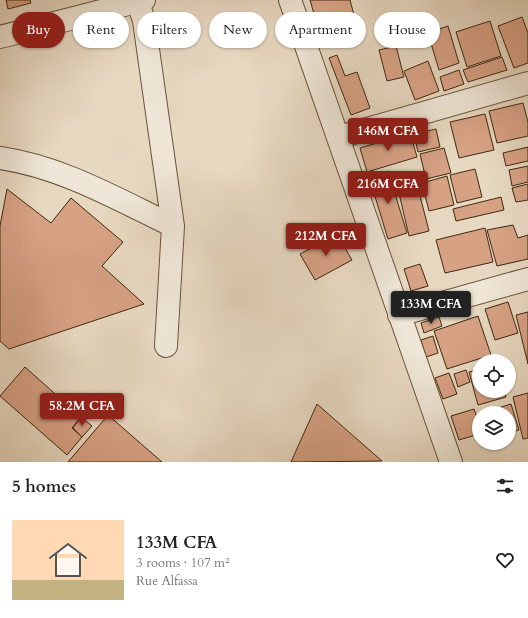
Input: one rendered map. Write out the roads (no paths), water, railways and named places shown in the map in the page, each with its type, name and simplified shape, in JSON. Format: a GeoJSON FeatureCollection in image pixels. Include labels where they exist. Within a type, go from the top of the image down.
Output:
{"type":"FeatureCollection","features":[{"type":"Feature","properties":{"kind":"street"},"geometry":{"type":"LineString","coordinates":[[290,0],[451,462]]}},
{"type":"Feature","properties":{"kind":"street"},"geometry":{"type":"LineString","coordinates":[[0,37],[141,1],[173,226],[166,346]]}},
{"type":"Feature","properties":{"kind":"street"},"geometry":{"type":"LineString","coordinates":[[339,137],[528,83]]}},
{"type":"Feature","properties":{"kind":"street"},"geometry":{"type":"LineString","coordinates":[[0,158],[22,162],[80,180],[173,226]]}},
{"type":"Feature","properties":{"kind":"street"},"geometry":{"type":"LineString","coordinates":[[399,315],[528,279]]}}]}
